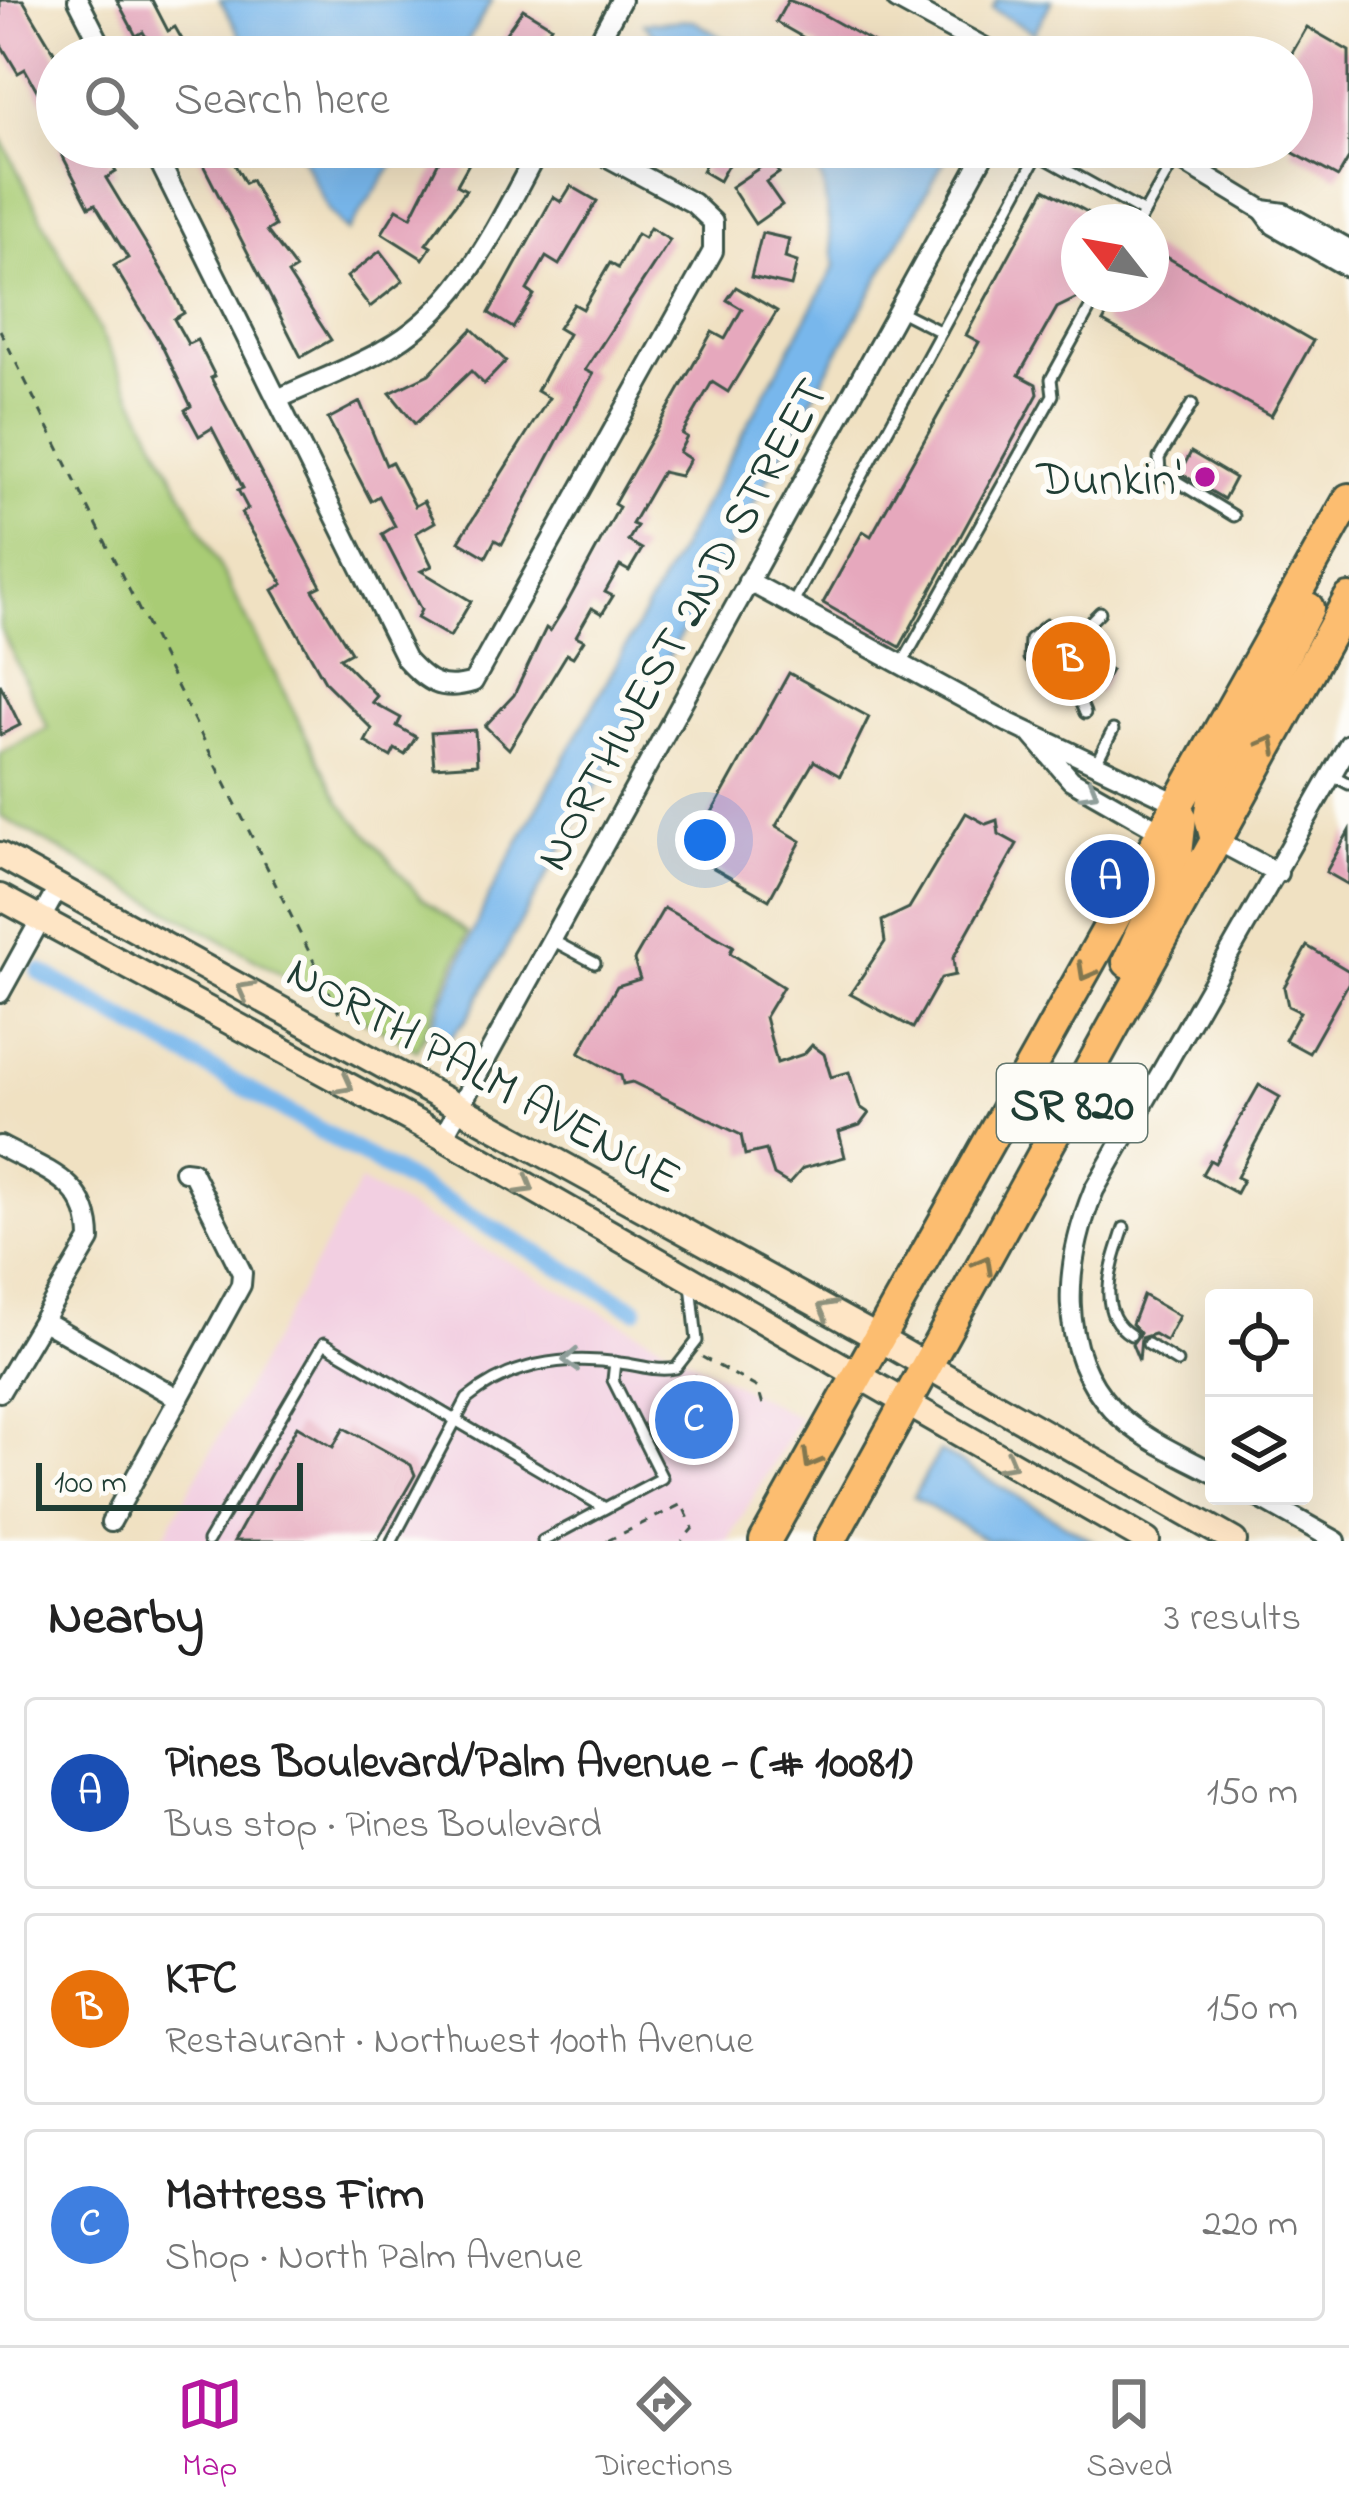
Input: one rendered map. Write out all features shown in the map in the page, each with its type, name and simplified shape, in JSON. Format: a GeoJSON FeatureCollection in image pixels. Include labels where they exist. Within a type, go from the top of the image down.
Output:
{"type":"FeatureCollection","features":[{"type":"Feature","properties":{"kind":"highway","name":"SR 820"},"geometry":{"type":"LineString","coordinates":[[765,1541],[1349,499]]}},
{"type":"Feature","properties":{"kind":"highway"},"geometry":{"type":"LineString","coordinates":[[1216,840],[1210,817],[1214,794],[1302,624],[1318,555]]}},
{"type":"Feature","properties":{"kind":"highway"},"geometry":{"type":"LineString","coordinates":[[1322,648],[1349,571]]}},
{"type":"Feature","properties":{"kind":"highway","name":"SR 820"},"geometry":{"type":"LineString","coordinates":[[830,1541],[1349,599]]}},
{"type":"Feature","properties":{"kind":"highway"},"geometry":{"type":"LineString","coordinates":[[1082,1085],[1096,1035],[1177,854],[1179,804]]}},
{"type":"Feature","properties":{"kind":"main road","name":"NORTH PALM AVENUE"},"geometry":{"type":"LineString","coordinates":[[0,855],[880,1339],[1234,1541]]}},
{"type":"Feature","properties":{"kind":"main road","name":"NORTH PALM AVENUE"},"geometry":{"type":"LineString","coordinates":[[0,897],[442,1137],[905,1407],[1147,1541]]}},
{"type":"Feature","properties":{"kind":"street"},"geometry":{"type":"LineString","coordinates":[[77,0],[95,36]]}},
{"type":"Feature","properties":{"kind":"street"},"geometry":{"type":"LineString","coordinates":[[601,36],[621,0]]}},
{"type":"Feature","properties":{"kind":"street"},"geometry":{"type":"LineString","coordinates":[[897,0],[963,36]]}},
{"type":"Feature","properties":{"kind":"street"},"geometry":{"type":"LineString","coordinates":[[163,168],[406,659],[425,680],[450,689],[472,682],[713,251],[713,222],[693,203],[628,168]]}},
{"type":"Feature","properties":{"kind":"street"},"geometry":{"type":"LineString","coordinates":[[280,398],[385,350],[439,311],[474,266],[529,168]]}},
{"type":"Feature","properties":{"kind":"street","name":"NORTHWEST 2ND STREET"},"geometry":{"type":"LineString","coordinates":[[442,1137],[976,168]]}},
{"type":"Feature","properties":{"kind":"street"},"geometry":{"type":"LineString","coordinates":[[1193,168],[1263,210],[1274,225],[1349,268]]}},
{"type":"Feature","properties":{"kind":"street"},"geometry":{"type":"LineString","coordinates":[[1263,210],[1284,213],[1349,249]]}},
{"type":"Feature","properties":{"kind":"street"},"geometry":{"type":"LineString","coordinates":[[748,580],[1030,732],[1179,804]]}},
{"type":"Feature","properties":{"kind":"street"},"geometry":{"type":"LineString","coordinates":[[1030,732],[1071,780],[1164,833]]}},
{"type":"Feature","properties":{"kind":"street"},"geometry":{"type":"LineString","coordinates":[[1205,1468],[1149,1438],[1113,1410],[1086,1372],[1072,1323],[1069,1275],[1077,1232],[1094,1190],[1278,873],[1341,779],[1349,744]]}},
{"type":"Feature","properties":{"kind":"street"},"geometry":{"type":"LineString","coordinates":[[1216,840],[1278,873]]}},
{"type":"Feature","properties":{"kind":"street"},"geometry":{"type":"LineString","coordinates":[[0,993],[58,888]]}},
{"type":"Feature","properties":{"kind":"street"},"geometry":{"type":"LineString","coordinates":[[0,1146],[85,1198],[90,1240],[0,1392]]}},
{"type":"Feature","properties":{"kind":"street"},"geometry":{"type":"LineString","coordinates":[[111,1522],[241,1285],[242,1273],[192,1172],[184,1171]]}},
{"type":"Feature","properties":{"kind":"street"},"geometry":{"type":"LineString","coordinates":[[45,1322],[176,1397]]}},
{"type":"Feature","properties":{"kind":"street"},"geometry":{"type":"LineString","coordinates":[[1272,1505],[1336,1541]]}},
{"type":"Feature","properties":{"kind":"lane"},"geometry":{"type":"LineString","coordinates":[[791,605],[1030,168]]}},
{"type":"Feature","properties":{"kind":"lane"},"geometry":{"type":"LineString","coordinates":[[1061,168],[1120,204]]}},
{"type":"Feature","properties":{"kind":"lane"},"geometry":{"type":"LineString","coordinates":[[1146,204],[1161,168]]}},
{"type":"Feature","properties":{"kind":"lane"},"geometry":{"type":"LineString","coordinates":[[898,310],[941,332]]}},
{"type":"Feature","properties":{"kind":"lane"},"geometry":{"type":"LineString","coordinates":[[902,664],[1053,395],[1051,379],[1088,312]]}},
{"type":"Feature","properties":{"kind":"lane"},"geometry":{"type":"LineString","coordinates":[[1192,404],[1160,458],[1160,472],[1234,516]]}},
{"type":"Feature","properties":{"kind":"lane"},"geometry":{"type":"LineString","coordinates":[[1085,713],[1073,687],[1029,658],[1028,648],[1030,639],[1047,625],[1080,632],[1100,612]]}},
{"type":"Feature","properties":{"kind":"lane"},"geometry":{"type":"LineString","coordinates":[[1096,763],[1113,730]]}},
{"type":"Feature","properties":{"kind":"lane"},"geometry":{"type":"LineString","coordinates":[[550,939],[596,963]]}},
{"type":"Feature","properties":{"kind":"lane"},"geometry":{"type":"LineString","coordinates":[[1124,1228],[1109,1306],[1118,1327],[1131,1335]]}},
{"type":"Feature","properties":{"kind":"lane"},"geometry":{"type":"LineString","coordinates":[[392,1541],[452,1417],[487,1383],[528,1366],[578,1358],[668,1370],[693,1352],[698,1334],[691,1282]]}},
{"type":"Feature","properties":{"kind":"lane"},"geometry":{"type":"LineString","coordinates":[[208,1541],[324,1343],[605,1508]]}},
{"type":"Feature","properties":{"kind":"lane"},"geometry":{"type":"LineString","coordinates":[[1148,1344],[1177,1362]]}},
{"type":"Feature","properties":{"kind":"lane"},"geometry":{"type":"LineString","coordinates":[[543,1541],[659,1480],[614,1380],[615,1362]]}},
{"type":"Feature","properties":{"kind":"path"},"geometry":{"type":"LineString","coordinates":[[0,330],[339,1012]]}},
{"type":"Feature","properties":{"kind":"path"},"geometry":{"type":"LineString","coordinates":[[693,1352],[758,1388],[763,1406]]}},
{"type":"Feature","properties":{"kind":"path"},"geometry":{"type":"LineString","coordinates":[[659,1480],[674,1508]]}},
{"type":"Feature","properties":{"kind":"path"},"geometry":{"type":"LineString","coordinates":[[608,1541],[682,1504],[693,1528],[682,1541]]}},
{"type":"Feature","properties":{"kind":"shaded area"},"geometry":{"type":"Polygon","coordinates":[[[360,1182],[799,1418],[728,1541],[161,1541],[360,1182]]]}},
{"type":"Feature","properties":{"kind":"green space"},"geometry":{"type":"Polygon","coordinates":[[[0,136],[340,802],[421,898],[468,933],[417,1050],[0,816],[0,754],[48,728],[0,628],[0,136]]]}},
{"type":"Feature","properties":{"kind":"water"},"geometry":{"type":"Polygon","coordinates":[[[220,0],[492,0],[471,36],[241,36],[220,0]]]}},
{"type":"Feature","properties":{"kind":"water"},"geometry":{"type":"Polygon","coordinates":[[[997,0],[1052,0],[1034,33],[992,9],[997,0]]]}},
{"type":"Feature","properties":{"kind":"water"},"geometry":{"type":"Polygon","coordinates":[[[692,20],[719,36],[655,36],[644,23],[692,20]]]}},
{"type":"Feature","properties":{"kind":"water"},"geometry":{"type":"Polygon","coordinates":[[[308,168],[391,168],[347,232],[329,211],[308,168]]]}},
{"type":"Feature","properties":{"kind":"water"},"geometry":{"type":"Polygon","coordinates":[[[815,168],[940,168],[467,1019],[443,1044],[428,1035],[489,896],[835,266],[823,182],[815,168]]]}},
{"type":"Feature","properties":{"kind":"water"},"geometry":{"type":"Polygon","coordinates":[[[940,1451],[1093,1541],[988,1541],[913,1497],[940,1451]]]}},
{"type":"Feature","properties":{"kind":"building"},"geometry":{"type":"Polygon","coordinates":[[[0,0],[23,0],[44,36],[36,36],[36,89],[25,69],[18,73],[0,43],[0,0]]]}},
{"type":"Feature","properties":{"kind":"building"},"geometry":{"type":"Polygon","coordinates":[[[117,0],[152,0],[168,31],[175,27],[180,36],[145,36],[143,32],[136,36],[117,0]]]}},
{"type":"Feature","properties":{"kind":"building"},"geometry":{"type":"Polygon","coordinates":[[[788,0],[862,36],[801,36],[776,22],[788,0]]]}},
{"type":"Feature","properties":{"kind":"building"},"geometry":{"type":"Polygon","coordinates":[[[523,9],[551,26],[546,36],[504,36],[523,9]]]}},
{"type":"Feature","properties":{"kind":"building"},"geometry":{"type":"Polygon","coordinates":[[[1307,27],[1349,51],[1349,158],[1338,177],[1313,163],[1313,36],[1302,36],[1307,27]]]}},
{"type":"Feature","properties":{"kind":"building"},"geometry":{"type":"Polygon","coordinates":[[[69,168],[114,168],[116,172],[106,178],[184,313],[174,319],[188,344],[197,340],[215,376],[211,378],[321,586],[313,590],[351,652],[340,658],[377,696],[372,702],[401,718],[397,726],[416,737],[405,755],[395,749],[391,757],[365,742],[372,729],[326,683],[273,590],[283,584],[241,513],[248,509],[238,490],[243,488],[212,428],[199,436],[185,410],[191,406],[161,344],[114,266],[128,258],[95,204],[89,207],[69,168]]]}},
{"type":"Feature","properties":{"kind":"building"},"geometry":{"type":"Polygon","coordinates":[[[205,168],[237,168],[245,183],[251,180],[275,226],[267,231],[296,269],[288,274],[331,340],[301,357],[205,168]]]}},
{"type":"Feature","properties":{"kind":"building"},"geometry":{"type":"Polygon","coordinates":[[[436,168],[466,168],[457,185],[466,190],[426,244],[431,247],[423,259],[382,233],[397,209],[411,217],[436,168]]]}},
{"type":"Feature","properties":{"kind":"building"},"geometry":{"type":"Polygon","coordinates":[[[704,168],[726,168],[719,181],[704,168]]]}},
{"type":"Feature","properties":{"kind":"building"},"geometry":{"type":"Polygon","coordinates":[[[759,168],[776,168],[779,173],[766,182],[782,205],[755,224],[731,187],[759,168]]]}},
{"type":"Feature","properties":{"kind":"building"},"geometry":{"type":"Polygon","coordinates":[[[571,186],[597,201],[559,265],[546,257],[527,290],[534,295],[513,328],[489,313],[553,197],[561,202],[571,186]]]}},
{"type":"Feature","properties":{"kind":"building"},"geometry":{"type":"Polygon","coordinates":[[[1045,189],[1073,204],[1061,204],[1061,306],[1019,375],[1036,384],[1038,394],[900,647],[823,603],[863,531],[871,536],[979,342],[966,335],[1045,189]]]}},
{"type":"Feature","properties":{"kind":"building"},"geometry":{"type":"Polygon","coordinates":[[[650,228],[670,240],[585,370],[593,374],[502,544],[495,540],[486,557],[459,541],[549,398],[537,391],[568,334],[558,328],[574,304],[583,309],[610,263],[618,268],[637,234],[644,238],[650,228]]]}},
{"type":"Feature","properties":{"kind":"building"},"geometry":{"type":"Polygon","coordinates":[[[762,233],[789,239],[785,258],[797,262],[791,286],[751,277],[762,233]]]}},
{"type":"Feature","properties":{"kind":"building"},"geometry":{"type":"Polygon","coordinates":[[[380,251],[403,281],[370,307],[347,277],[380,251]]]}},
{"type":"Feature","properties":{"kind":"building"},"geometry":{"type":"Polygon","coordinates":[[[1169,258],[1313,341],[1271,416],[1103,322],[1108,312],[1169,312],[1169,258]]]}},
{"type":"Feature","properties":{"kind":"building"},"geometry":{"type":"Polygon","coordinates":[[[736,287],[777,311],[728,392],[712,382],[682,434],[687,437],[679,452],[690,459],[680,476],[662,472],[632,524],[637,526],[628,541],[642,549],[629,571],[620,566],[605,592],[613,596],[602,614],[592,608],[576,636],[584,640],[573,657],[567,654],[509,749],[485,726],[514,695],[546,628],[550,631],[566,605],[619,507],[614,504],[712,332],[725,339],[742,309],[727,300],[736,287]]]}},
{"type":"Feature","properties":{"kind":"building"},"geometry":{"type":"Polygon","coordinates":[[[472,329],[506,361],[484,384],[471,371],[415,424],[390,393],[429,374],[472,329]]]}},
{"type":"Feature","properties":{"kind":"building"},"geometry":{"type":"Polygon","coordinates":[[[360,402],[386,465],[392,462],[415,506],[424,501],[435,522],[416,533],[432,566],[421,571],[471,601],[450,637],[417,618],[421,610],[382,534],[395,526],[379,496],[371,501],[328,419],[360,402]]]}},
{"type":"Feature","properties":{"kind":"building"},"geometry":{"type":"Polygon","coordinates":[[[1191,452],[1235,478],[1224,499],[1180,473],[1191,452]]]}},
{"type":"Feature","properties":{"kind":"building"},"geometry":{"type":"Polygon","coordinates":[[[1049,635],[1111,670],[1099,692],[1039,654],[1049,635]]]}},
{"type":"Feature","properties":{"kind":"building"},"geometry":{"type":"Polygon","coordinates":[[[789,673],[869,717],[840,776],[814,761],[776,826],[801,841],[769,900],[689,854],[789,673]]]}},
{"type":"Feature","properties":{"kind":"building"},"geometry":{"type":"Polygon","coordinates":[[[0,684],[20,725],[0,735],[0,684]]]}},
{"type":"Feature","properties":{"kind":"building"},"geometry":{"type":"Polygon","coordinates":[[[475,730],[477,764],[434,767],[431,733],[475,730]]]}},
{"type":"Feature","properties":{"kind":"building"},"geometry":{"type":"Polygon","coordinates":[[[966,813],[986,824],[997,820],[999,834],[1017,844],[953,958],[955,975],[941,978],[913,1028],[850,994],[885,942],[882,921],[909,908],[966,813]]]}},
{"type":"Feature","properties":{"kind":"building"},"geometry":{"type":"Polygon","coordinates":[[[1349,831],[1349,885],[1326,872],[1349,831]]]}},
{"type":"Feature","properties":{"kind":"building"},"geometry":{"type":"Polygon","coordinates":[[[664,908],[733,946],[730,953],[783,987],[765,1017],[777,1063],[804,1054],[812,1045],[824,1054],[831,1077],[849,1072],[860,1107],[869,1113],[860,1125],[839,1132],[845,1157],[803,1168],[789,1184],[774,1175],[766,1150],[745,1155],[741,1135],[632,1082],[623,1084],[621,1076],[579,1053],[617,986],[640,979],[634,960],[664,908]]]}},
{"type":"Feature","properties":{"kind":"building"},"geometry":{"type":"Polygon","coordinates":[[[1307,946],[1349,971],[1349,982],[1309,1053],[1285,1040],[1300,1012],[1288,1006],[1284,987],[1307,946]]]}},
{"type":"Feature","properties":{"kind":"building"},"geometry":{"type":"Polygon","coordinates":[[[1259,1085],[1280,1097],[1237,1177],[1243,1180],[1236,1193],[1202,1174],[1210,1160],[1215,1163],[1259,1085]]]}},
{"type":"Feature","properties":{"kind":"building"},"geometry":{"type":"Polygon","coordinates":[[[1143,1295],[1179,1316],[1166,1341],[1154,1334],[1141,1338],[1139,1361],[1132,1344],[1140,1333],[1132,1324],[1143,1295]]]}},
{"type":"Feature","properties":{"kind":"building"},"geometry":{"type":"Polygon","coordinates":[[[695,1376],[728,1442],[690,1458],[660,1397],[695,1376]]]}},
{"type":"Feature","properties":{"kind":"building"},"geometry":{"type":"Polygon","coordinates":[[[297,1426],[333,1447],[344,1428],[411,1465],[415,1475],[377,1541],[234,1541],[297,1426]]]}},
{"type":"Feature","properties":{"kind":"waterway"},"geometry":{"type":"LineString","coordinates":[[40,972],[635,1309]]}},
{"type":"Feature","properties":{"kind":"place","name":"Dunkin'"},"geometry":{"type":"Point","coordinates":[1205,477]}},
{"type":"Feature","properties":{"kind":"place","name":"KFC"},"geometry":{"type":"Point","coordinates":[1071,661]}},
{"type":"Feature","properties":{"kind":"place","name":"Pines Boulevard/Palm Avenue - (# 10081)"},"geometry":{"type":"Point","coordinates":[1110,879]}},
{"type":"Feature","properties":{"kind":"place","name":"Mattress Firm"},"geometry":{"type":"Point","coordinates":[694,1420]}}]}
